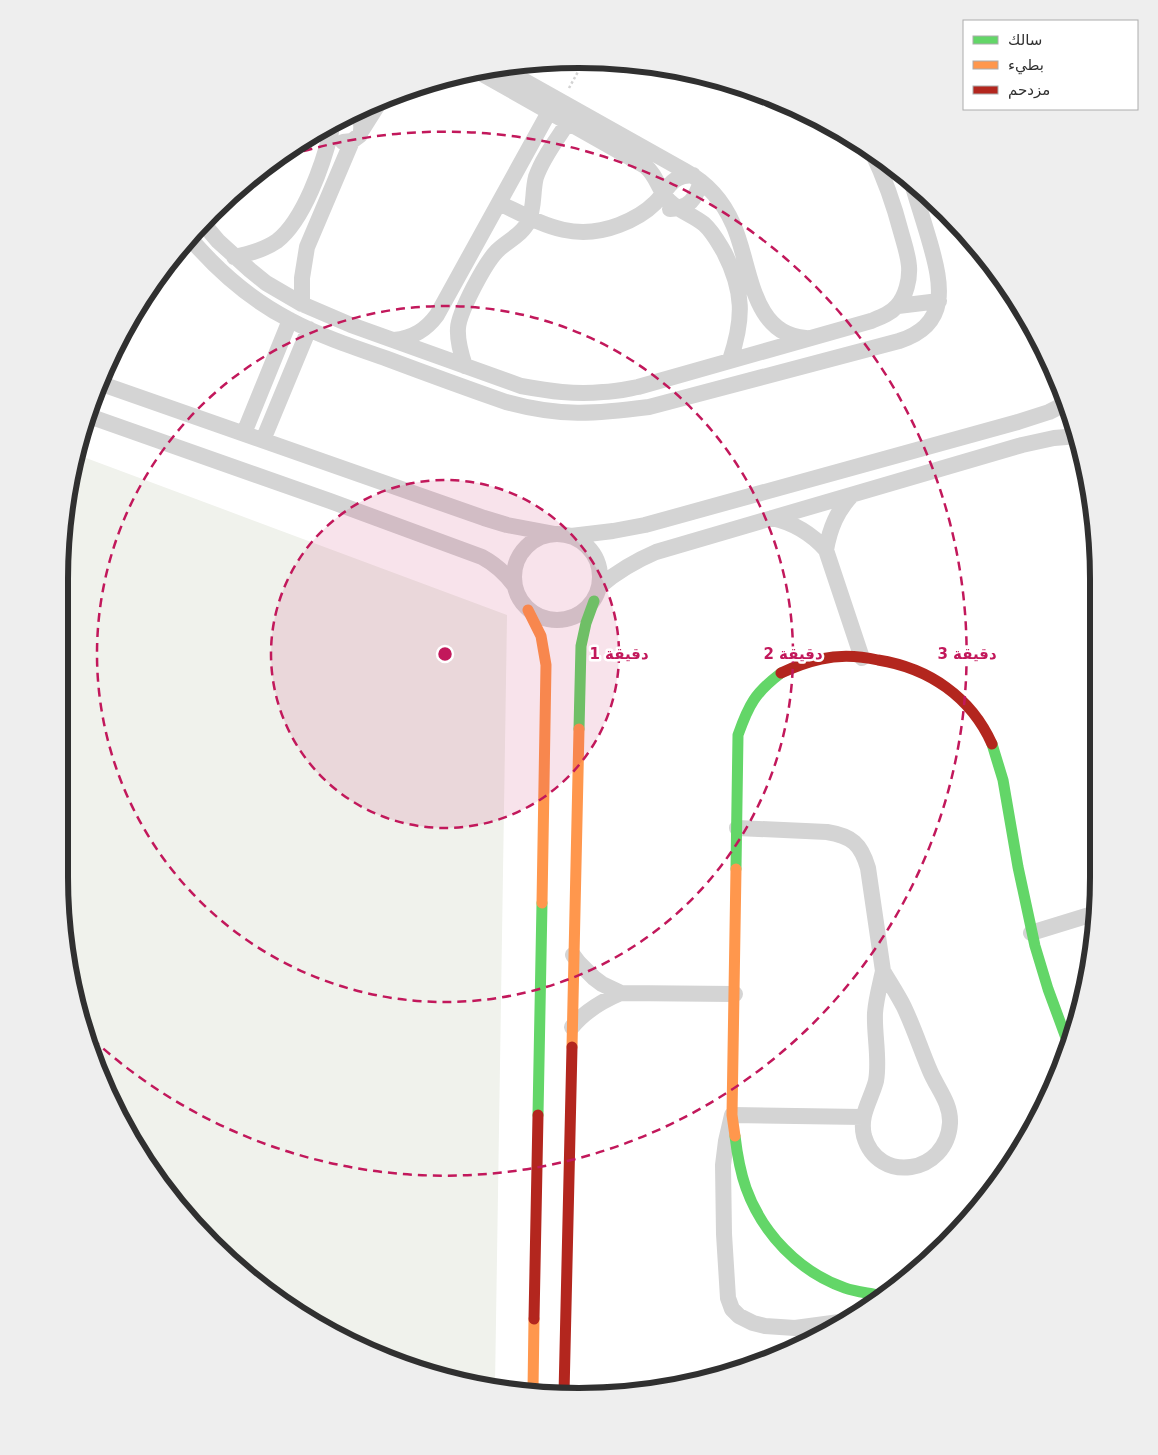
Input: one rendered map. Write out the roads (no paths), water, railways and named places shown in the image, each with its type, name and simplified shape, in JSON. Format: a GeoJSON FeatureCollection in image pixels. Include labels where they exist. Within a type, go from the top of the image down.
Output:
{"type":"FeatureCollection","features":[{"type":"Feature","properties":{"kind":"street"},"geometry":{"type":"LineString","coordinates":[[508,73],[653,172],[667,200],[691,214],[710,230],[732,269],[738,286],[740,323],[737,341],[730,360]]}},
{"type":"Feature","properties":{"kind":"street"},"geometry":{"type":"LineString","coordinates":[[488,76],[562,109],[697,178],[719,199],[727,212],[734,226],[760,307],[768,320],[786,334],[808,338]]}},
{"type":"Feature","properties":{"kind":"street"},"geometry":{"type":"LineString","coordinates":[[394,340],[410,337],[426,328],[432,322],[499,203],[562,109]]}},
{"type":"Feature","properties":{"kind":"street"},"geometry":{"type":"LineString","coordinates":[[465,366],[458,338],[462,310],[494,254],[521,232],[530,217],[537,176],[550,151],[562,109]]}},
{"type":"Feature","properties":{"kind":"street"},"geometry":{"type":"LineString","coordinates":[[332,131],[337,140],[342,142],[357,136],[374,110]]}},
{"type":"Feature","properties":{"kind":"street"},"geometry":{"type":"LineString","coordinates":[[302,304],[302,278],[307,247],[357,136],[362,123],[358,117]]}},
{"type":"Feature","properties":{"kind":"street"},"geometry":{"type":"LineString","coordinates":[[234,256],[249,254],[263,249],[288,231],[316,180],[326,152],[329,133]]}},
{"type":"Feature","properties":{"kind":"street"},"geometry":{"type":"LineString","coordinates":[[207,228],[234,256],[266,283],[302,304],[351,325],[521,386],[577,394],[605,392],[638,387],[871,321],[889,314],[898,306],[905,294],[909,267],[882,168]]}},
{"type":"Feature","properties":{"kind":"street"},"geometry":{"type":"LineString","coordinates":[[499,203],[545,224],[567,231],[591,233],[615,227],[641,214],[653,205],[668,185],[677,178],[697,178]]}},
{"type":"Feature","properties":{"kind":"street"},"geometry":{"type":"LineString","coordinates":[[641,214],[685,206],[694,197],[697,178]]}},
{"type":"Feature","properties":{"kind":"street"},"geometry":{"type":"LineString","coordinates":[[194,242],[212,262],[262,303],[290,320],[344,344],[526,408],[568,413],[609,412],[649,407],[910,337],[920,331],[929,323],[935,313],[940,289],[933,252],[915,193]]}},
{"type":"Feature","properties":{"kind":"street"},"geometry":{"type":"LineString","coordinates":[[898,306],[939,301]]}},
{"type":"Feature","properties":{"kind":"street"},"geometry":{"type":"LineString","coordinates":[[244,433],[290,320]]}},
{"type":"Feature","properties":{"kind":"street"},"geometry":{"type":"LineString","coordinates":[[344,344],[351,325]]}},
{"type":"Feature","properties":{"kind":"street"},"geometry":{"type":"LineString","coordinates":[[263,440],[309,329]]}},
{"type":"Feature","properties":{"kind":"street"},"geometry":{"type":"LineString","coordinates":[[105,385],[484,518],[507,525],[563,535],[585,543],[595,555],[600,570],[597,593],[586,623],[581,646],[564,1387]]}},
{"type":"Feature","properties":{"kind":"street"},"geometry":{"type":"LineString","coordinates":[[605,392],[609,412]]}},
{"type":"Feature","properties":{"kind":"street"},"geometry":{"type":"LineString","coordinates":[[514,586],[515,567],[520,555],[528,545],[539,538],[613,532],[645,525],[1018,422],[1060,406]]}},
{"type":"Feature","properties":{"kind":"street"},"geometry":{"type":"LineString","coordinates":[[94,418],[330,500],[482,557],[507,576],[514,586],[518,598],[539,626],[545,645],[546,665],[533,1385]]}},
{"type":"Feature","properties":{"kind":"street"},"geometry":{"type":"LineString","coordinates":[[528,610],[542,618],[556,621],[570,619],[585,612],[597,593],[617,572],[656,552],[1044,440],[1070,437]]}},
{"type":"Feature","properties":{"kind":"street"},"geometry":{"type":"LineString","coordinates":[[826,550],[834,520],[852,495]]}},
{"type":"Feature","properties":{"kind":"street"},"geometry":{"type":"LineString","coordinates":[[772,518],[797,526],[818,540],[826,550],[862,658]]}},
{"type":"Feature","properties":{"kind":"street"},"geometry":{"type":"LineString","coordinates":[[873,1294],[845,1288],[812,1272],[784,1249],[762,1221],[746,1188],[737,1154],[732,1115],[738,736],[743,718],[752,701],[778,675],[794,666],[812,660],[832,657],[862,658],[899,665],[932,677],[966,703],[990,738],[998,758],[1032,933],[1046,986],[1064,1036]]}},
{"type":"Feature","properties":{"kind":"street"},"geometry":{"type":"LineString","coordinates":[[737,828],[838,834],[849,838],[858,845],[864,855],[868,868],[883,972],[875,1011],[876,1082],[863,1117],[864,1135],[873,1152],[888,1164],[897,1167],[916,1167],[932,1159],[944,1146],[950,1129],[950,1113],[931,1074],[905,1008],[883,972]]}},
{"type":"Feature","properties":{"kind":"street"},"geometry":{"type":"LineString","coordinates":[[1032,933],[1088,915]]}},
{"type":"Feature","properties":{"kind":"street"},"geometry":{"type":"LineString","coordinates":[[573,955],[594,978],[620,993],[735,994]]}},
{"type":"Feature","properties":{"kind":"street"},"geometry":{"type":"LineString","coordinates":[[572,1027],[594,1007],[620,993]]}},
{"type":"Feature","properties":{"kind":"street"},"geometry":{"type":"LineString","coordinates":[[732,1115],[863,1117]]}},
{"type":"Feature","properties":{"kind":"street"},"geometry":{"type":"LineString","coordinates":[[732,1115],[723,1165],[724,1234],[728,1298],[732,1309],[739,1316],[752,1323],[766,1326],[795,1328],[826,1324]]}}]}
